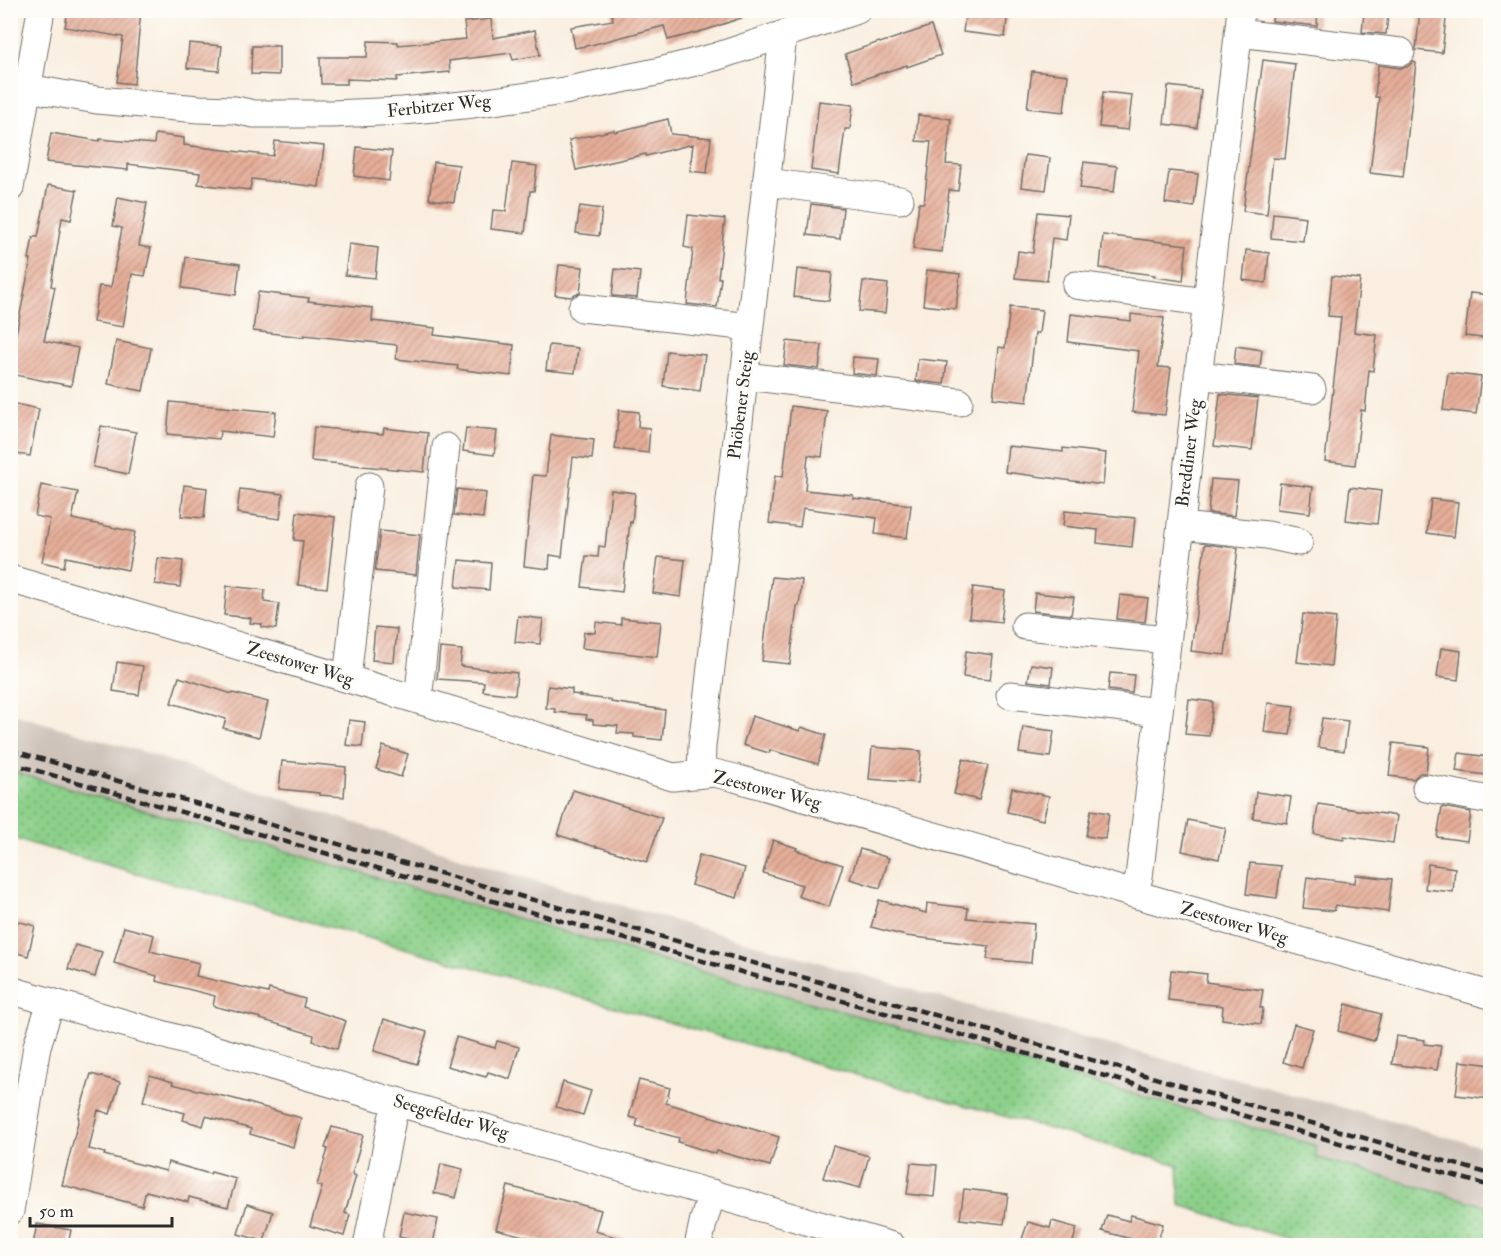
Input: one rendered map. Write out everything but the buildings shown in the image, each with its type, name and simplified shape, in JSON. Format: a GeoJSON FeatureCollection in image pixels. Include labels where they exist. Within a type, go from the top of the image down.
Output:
{"type":"FeatureCollection","features":[{"type":"Feature","properties":{"kind":"street"},"geometry":{"type":"LineString","coordinates":[[10,188],[19,87],[41,10]]}},
{"type":"Feature","properties":{"kind":"street","name":"Ferbitzer Weg"},"geometry":{"type":"LineString","coordinates":[[19,87],[97,100],[176,108],[235,110],[254,114],[403,111],[473,104],[576,88],[656,72],[780,36],[857,10]]}},
{"type":"Feature","properties":{"kind":"street"},"geometry":{"type":"LineString","coordinates":[[1239,22],[1401,52]]}},
{"type":"Feature","properties":{"kind":"street","name":"Breddiner Weg"},"geometry":{"type":"LineString","coordinates":[[1134,894],[1139,877],[1160,711],[1239,22]]}},
{"type":"Feature","properties":{"kind":"street","name":"Phöbener Steig"},"geometry":{"type":"LineString","coordinates":[[701,774],[702,746],[782,45],[780,36]]}},
{"type":"Feature","properties":{"kind":"street"},"geometry":{"type":"LineString","coordinates":[[767,182],[900,200]]}},
{"type":"Feature","properties":{"kind":"street"},"geometry":{"type":"LineString","coordinates":[[1076,285],[1206,302]]}},
{"type":"Feature","properties":{"kind":"street"},"geometry":{"type":"LineString","coordinates":[[582,308],[750,327]]}},
{"type":"Feature","properties":{"kind":"street"},"geometry":{"type":"LineString","coordinates":[[1198,375],[1312,389]]}},
{"type":"Feature","properties":{"kind":"street"},"geometry":{"type":"LineString","coordinates":[[745,376],[959,402]]}},
{"type":"Feature","properties":{"kind":"street"},"geometry":{"type":"LineString","coordinates":[[418,700],[446,447]]}},
{"type":"Feature","properties":{"kind":"street"},"geometry":{"type":"LineString","coordinates":[[347,678],[369,486]]}},
{"type":"Feature","properties":{"kind":"street"},"geometry":{"type":"LineString","coordinates":[[1181,526],[1267,535],[1299,542]]}},
{"type":"Feature","properties":{"kind":"street","name":"Zeestower Weg"},"geometry":{"type":"LineString","coordinates":[[10,579],[673,777],[714,774],[735,778],[1491,995]]}},
{"type":"Feature","properties":{"kind":"street"},"geometry":{"type":"LineString","coordinates":[[1025,626],[1167,640]]}},
{"type":"Feature","properties":{"kind":"street"},"geometry":{"type":"LineString","coordinates":[[1010,695],[1160,711]]}},
{"type":"Feature","properties":{"kind":"street"},"geometry":{"type":"LineString","coordinates":[[1426,788],[1491,800]]}},
{"type":"Feature","properties":{"kind":"street","name":"Seegefelder Weg"},"geometry":{"type":"LineString","coordinates":[[10,990],[892,1245]]}},
{"type":"Feature","properties":{"kind":"street"},"geometry":{"type":"LineString","coordinates":[[10,1211],[37,1046],[51,1002]]}},
{"type":"Feature","properties":{"kind":"street"},"geometry":{"type":"LineString","coordinates":[[367,1245],[392,1119],[398,1101]]}},
{"type":"Feature","properties":{"kind":"street"},"geometry":{"type":"LineString","coordinates":[[698,1245],[712,1193]]}},
{"type":"Feature","properties":{"kind":"shaded area"},"geometry":{"type":"Polygon","coordinates":[[[10,713],[143,752],[484,866],[1040,1026],[1490,1149],[1490,1207],[1315,1157],[1317,1146],[671,963],[11,771],[10,713]]]}},
{"type":"Feature","properties":{"kind":"green space"},"geometry":{"type":"Polygon","coordinates":[[[10,771],[671,963],[1317,1146],[1315,1157],[1490,1207],[1490,1245],[1306,1245],[1180,1205],[1178,1165],[11,838],[10,771]]]}},
{"type":"Feature","properties":{"kind":"railway"},"geometry":{"type":"LineString","coordinates":[[10,750],[1490,1174]]}},
{"type":"Feature","properties":{"kind":"railway"},"geometry":{"type":"LineString","coordinates":[[10,763],[1490,1186]]}}]}
